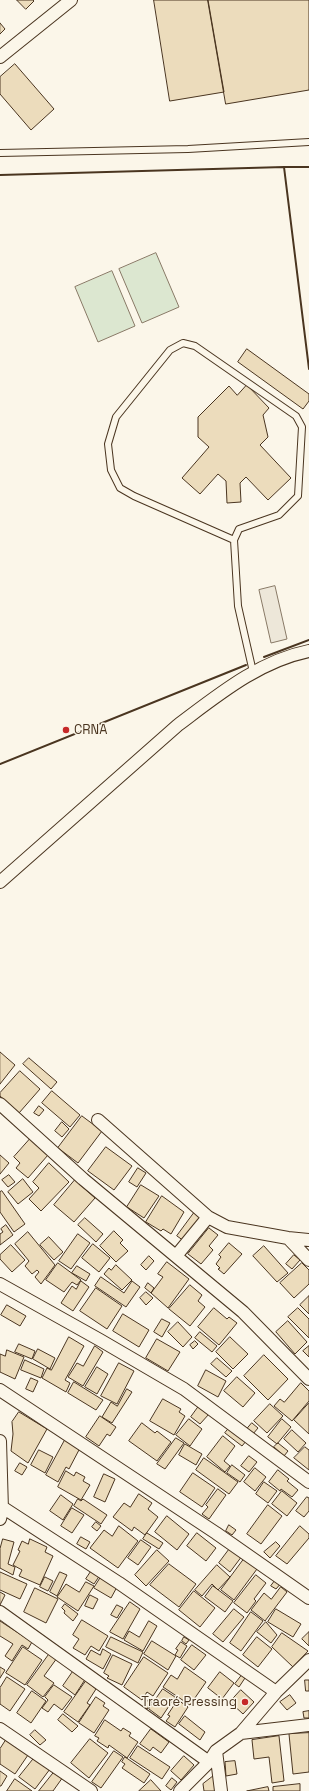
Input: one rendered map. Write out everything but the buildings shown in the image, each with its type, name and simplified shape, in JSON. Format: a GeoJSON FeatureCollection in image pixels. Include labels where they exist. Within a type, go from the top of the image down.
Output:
{"type":"FeatureCollection","features":[{"type":"Feature","properties":{"kind":"street"},"geometry":{"type":"LineString","coordinates":[[0,57],[71,0]]}},
{"type":"Feature","properties":{"kind":"street"},"geometry":{"type":"LineString","coordinates":[[0,882],[178,725],[253,672],[292,654],[309,651]]}},
{"type":"Feature","properties":{"kind":"street"},"geometry":{"type":"LineString","coordinates":[[0,1104],[83,1178],[243,1312],[309,1379]]}},
{"type":"Feature","properties":{"kind":"street"},"geometry":{"type":"LineString","coordinates":[[98,1120],[208,1217],[226,1227],[288,1238],[309,1240]]}},
{"type":"Feature","properties":{"kind":"street"},"geometry":{"type":"LineString","coordinates":[[176,1256],[208,1217]]}},
{"type":"Feature","properties":{"kind":"street"},"geometry":{"type":"LineString","coordinates":[[288,1238],[309,1260]]}},
{"type":"Feature","properties":{"kind":"street"},"geometry":{"type":"LineString","coordinates":[[0,1284],[184,1389],[309,1482]]}},
{"type":"Feature","properties":{"kind":"street"},"geometry":{"type":"LineString","coordinates":[[0,1390],[216,1533],[309,1598]]}},
{"type":"Feature","properties":{"kind":"street"},"geometry":{"type":"LineString","coordinates":[[0,1441],[1,1513],[119,1583],[276,1692]]}},
{"type":"Feature","properties":{"kind":"street"},"geometry":{"type":"LineString","coordinates":[[0,1612],[209,1762]]}},
{"type":"Feature","properties":{"kind":"street"},"geometry":{"type":"LineString","coordinates":[[180,1791],[209,1762],[216,1751],[241,1733],[276,1692],[309,1660]]}},
{"type":"Feature","properties":{"kind":"street"},"geometry":{"type":"LineString","coordinates":[[241,1733],[309,1725]]}},
{"type":"Feature","properties":{"kind":"street"},"geometry":{"type":"LineString","coordinates":[[0,1729],[91,1791]]}},
{"type":"Feature","properties":{"kind":"street"},"geometry":{"type":"LineString","coordinates":[[216,1751],[221,1791]]}},
{"type":"Feature","properties":{"kind":"lane"},"geometry":{"type":"LineString","coordinates":[[0,153],[188,149],[309,142]]}},
{"type":"Feature","properties":{"kind":"lane"},"geometry":{"type":"LineString","coordinates":[[234,540],[134,496],[120,488],[111,470],[108,444],[116,417],[170,350],[183,343],[195,346],[296,416],[302,427],[298,496],[279,515],[239,529],[234,540],[238,606],[253,672]]}},
{"type":"Feature","properties":{"kind":"green space"},"geometry":{"type":"Polygon","coordinates":[[[156,253],[179,307],[142,323],[119,269],[156,253]]]}},
{"type":"Feature","properties":{"kind":"green space"},"geometry":{"type":"Polygon","coordinates":[[[112,271],[135,326],[98,342],[75,287],[112,271]]]}},
{"type":"Feature","properties":{"kind":"shaded area"},"geometry":{"type":"Polygon","coordinates":[[[275,586],[287,639],[271,643],[259,590],[275,586]]]}},
{"type":"Feature","properties":{"kind":"wall"},"geometry":{"type":"LineString","coordinates":[[284,167],[309,167]]}},
{"type":"Feature","properties":{"kind":"wall"},"geometry":{"type":"LineString","coordinates":[[0,175],[284,167],[309,369]]}},
{"type":"Feature","properties":{"kind":"wall"},"geometry":{"type":"LineString","coordinates":[[264,657],[309,640]]}},
{"type":"Feature","properties":{"kind":"wall"},"geometry":{"type":"LineString","coordinates":[[0,764],[246,665]]}},
{"type":"Feature","properties":{"kind":"place","name":"CRNA"},"geometry":{"type":"Point","coordinates":[66,730]}},
{"type":"Feature","properties":{"kind":"place","name":"Traoré Pressing"},"geometry":{"type":"Point","coordinates":[245,1702]}}]}
